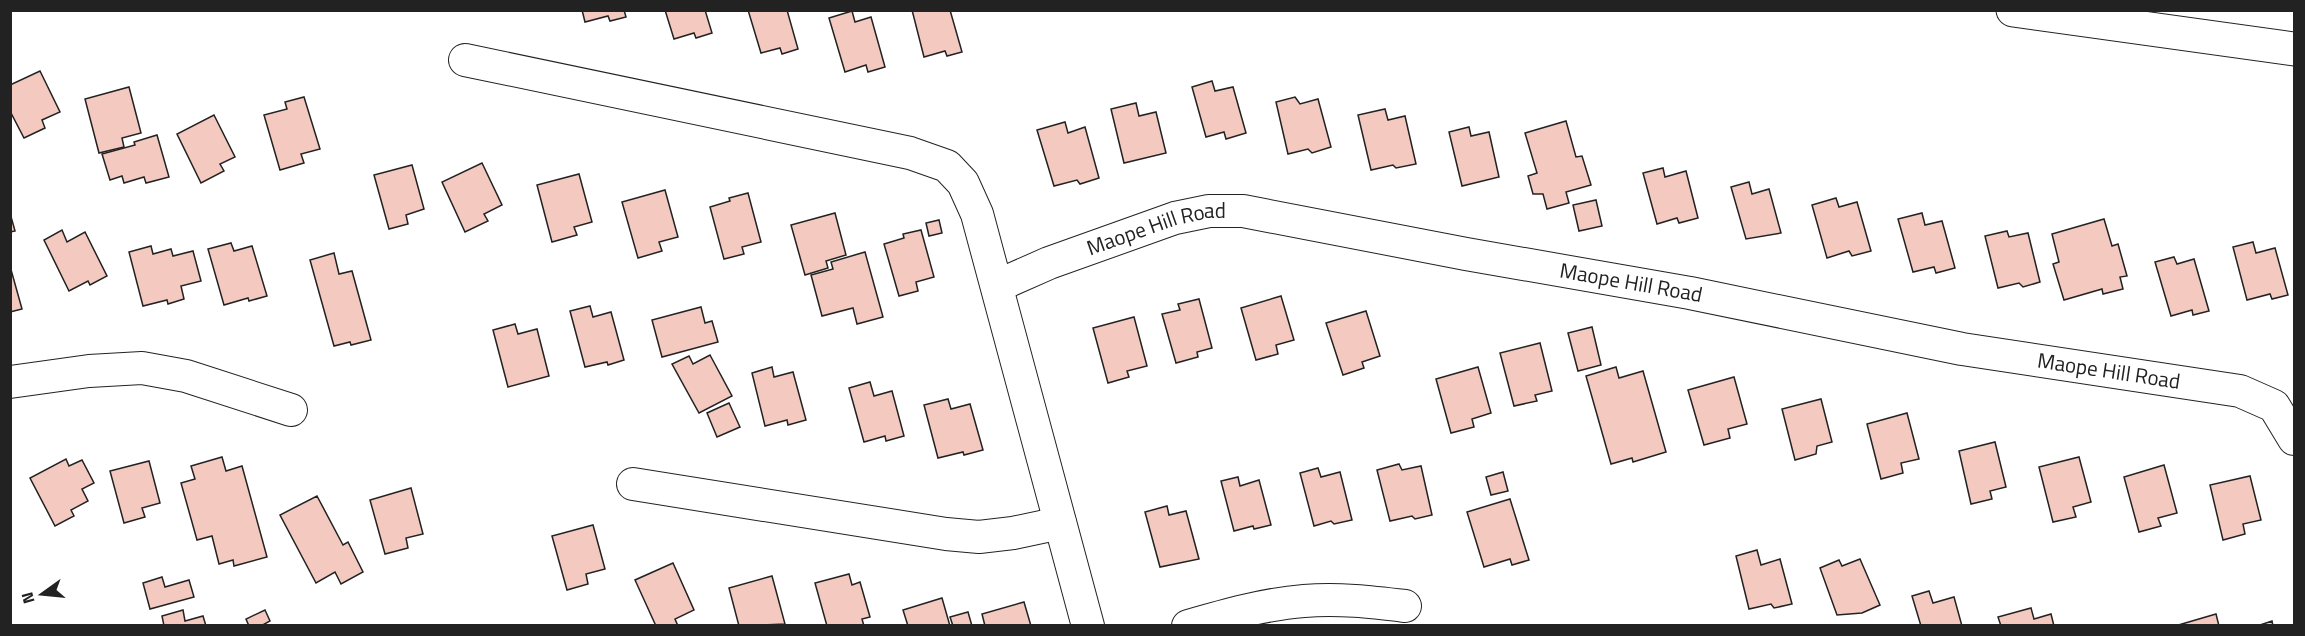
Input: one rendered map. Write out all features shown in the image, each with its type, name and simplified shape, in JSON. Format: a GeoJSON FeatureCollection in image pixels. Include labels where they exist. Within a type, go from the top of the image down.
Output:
{"type":"FeatureCollection","features":[{"type":"Feature","properties":{"kind":"highway"},"geometry":{"type":"LineString","coordinates":[[2013,10],[2295,49]]}},
{"type":"Feature","properties":{"kind":"street"},"geometry":{"type":"LineString","coordinates":[[465,60],[910,153],[947,166],[963,183],[977,214],[1088,626]]}},
{"type":"Feature","properties":{"kind":"street","name":"Maope Hill Road"},"geometry":{"type":"LineString","coordinates":[[997,286],[1048,264],[1175,218],[1209,211],[1244,211],[1466,254],[1690,293],[1962,349],[2240,391],[2274,406],[2295,440]]}},
{"type":"Feature","properties":{"kind":"street"},"geometry":{"type":"LineString","coordinates":[[10,382],[89,371],[142,368],[186,376],[291,410]]}},
{"type":"Feature","properties":{"kind":"street"},"geometry":{"type":"LineString","coordinates":[[633,484],[946,534],[979,537],[1013,533],[1060,523]]}},
{"type":"Feature","properties":{"kind":"street"},"geometry":{"type":"LineString","coordinates":[[1188,626],[1257,608],[1304,601],[1346,600],[1405,606]]}},
{"type":"Feature","properties":{"kind":"building"},"geometry":{"type":"Polygon","coordinates":[[[582,10],[624,10],[626,17],[610,21],[608,16],[585,22],[582,10]]]}},
{"type":"Feature","properties":{"kind":"building"},"geometry":{"type":"Polygon","coordinates":[[[665,10],[705,10],[712,33],[696,38],[694,33],[674,39],[665,10]]]}},
{"type":"Feature","properties":{"kind":"building"},"geometry":{"type":"Polygon","coordinates":[[[748,10],[787,10],[798,49],[782,54],[780,48],[761,53],[748,10]]]}},
{"type":"Feature","properties":{"kind":"building"},"geometry":{"type":"Polygon","coordinates":[[[912,10],[950,10],[962,52],[947,56],[945,51],[924,57],[912,10]]]}},
{"type":"Feature","properties":{"kind":"building"},"geometry":{"type":"Polygon","coordinates":[[[852,11],[855,22],[871,17],[885,67],[868,72],[866,65],[845,72],[829,18],[852,11]]]}},
{"type":"Feature","properties":{"kind":"building"},"geometry":{"type":"Polygon","coordinates":[[[40,71],[60,112],[42,120],[45,128],[24,138],[10,111],[10,85],[40,71]]]}},
{"type":"Feature","properties":{"kind":"building"},"geometry":{"type":"Polygon","coordinates":[[[1212,81],[1215,91],[1233,87],[1246,133],[1226,139],[1224,132],[1206,137],[1192,87],[1212,81]]]}},
{"type":"Feature","properties":{"kind":"building"},"geometry":{"type":"Polygon","coordinates":[[[129,87],[141,133],[122,138],[124,147],[99,153],[85,99],[129,87]]]}},
{"type":"Feature","properties":{"kind":"building"},"geometry":{"type":"Polygon","coordinates":[[[304,97],[320,149],[301,154],[304,163],[280,170],[264,115],[287,109],[285,102],[304,97]]]}},
{"type":"Feature","properties":{"kind":"building"},"geometry":{"type":"Polygon","coordinates":[[[1295,97],[1300,104],[1318,99],[1331,147],[1312,153],[1308,149],[1288,154],[1276,102],[1295,97]]]}},
{"type":"Feature","properties":{"kind":"building"},"geometry":{"type":"Polygon","coordinates":[[[1136,103],[1139,116],[1156,112],[1166,153],[1124,163],[1111,109],[1136,103]]]}},
{"type":"Feature","properties":{"kind":"building"},"geometry":{"type":"Polygon","coordinates":[[[1385,109],[1388,120],[1405,116],[1416,164],[1396,168],[1393,165],[1371,170],[1358,115],[1385,109]]]}},
{"type":"Feature","properties":{"kind":"building"},"geometry":{"type":"Polygon","coordinates":[[[214,115],[235,157],[220,164],[224,171],[201,183],[177,134],[214,115]]]}},
{"type":"Feature","properties":{"kind":"building"},"geometry":{"type":"Polygon","coordinates":[[[1566,121],[1576,157],[1582,156],[1591,185],[1566,192],[1569,203],[1547,209],[1543,194],[1533,194],[1528,176],[1537,173],[1525,133],[1566,121]]]}},
{"type":"Feature","properties":{"kind":"building"},"geometry":{"type":"Polygon","coordinates":[[[1065,122],[1068,133],[1085,127],[1099,178],[1080,184],[1077,180],[1054,186],[1037,130],[1065,122]]]}},
{"type":"Feature","properties":{"kind":"building"},"geometry":{"type":"Polygon","coordinates":[[[1469,127],[1471,136],[1489,132],[1499,177],[1462,186],[1449,132],[1469,127]]]}},
{"type":"Feature","properties":{"kind":"building"},"geometry":{"type":"Polygon","coordinates":[[[157,135],[169,177],[146,183],[144,177],[124,183],[122,176],[110,180],[102,154],[135,145],[134,142],[157,135]]]}},
{"type":"Feature","properties":{"kind":"building"},"geometry":{"type":"Polygon","coordinates":[[[482,163],[502,205],[484,214],[488,221],[465,232],[442,182],[482,163]]]}},
{"type":"Feature","properties":{"kind":"building"},"geometry":{"type":"Polygon","coordinates":[[[412,165],[424,209],[406,215],[408,224],[389,229],[374,175],[412,165]]]}},
{"type":"Feature","properties":{"kind":"building"},"geometry":{"type":"Polygon","coordinates":[[[1663,168],[1665,177],[1686,171],[1698,218],[1679,223],[1677,218],[1657,224],[1643,173],[1663,168]]]}},
{"type":"Feature","properties":{"kind":"building"},"geometry":{"type":"Polygon","coordinates":[[[579,174],[592,222],[574,227],[577,235],[552,242],[537,185],[579,174]]]}},
{"type":"Feature","properties":{"kind":"building"},"geometry":{"type":"Polygon","coordinates":[[[1749,182],[1752,194],[1769,189],[1781,233],[1746,239],[1731,187],[1749,182]]]}},
{"type":"Feature","properties":{"kind":"building"},"geometry":{"type":"Polygon","coordinates":[[[665,190],[678,237],[659,242],[662,251],[638,258],[622,202],[665,190]]]}},
{"type":"Feature","properties":{"kind":"building"},"geometry":{"type":"Polygon","coordinates":[[[748,193],[761,242],[742,247],[744,254],[724,259],[710,207],[730,201],[729,198],[748,193]]]}},
{"type":"Feature","properties":{"kind":"building"},"geometry":{"type":"Polygon","coordinates":[[[1836,198],[1839,207],[1857,202],[1871,251],[1852,256],[1849,251],[1827,258],[1812,205],[1836,198]]]}},
{"type":"Feature","properties":{"kind":"building"},"geometry":{"type":"Polygon","coordinates":[[[1596,200],[1602,226],[1579,231],[1573,205],[1596,200]]]}},
{"type":"Feature","properties":{"kind":"building"},"geometry":{"type":"Polygon","coordinates":[[[10,213],[15,231],[10,232],[10,213]]]}},
{"type":"Feature","properties":{"kind":"building"},"geometry":{"type":"Polygon","coordinates":[[[835,213],[846,255],[826,261],[828,268],[805,275],[791,225],[835,213]]]}},
{"type":"Feature","properties":{"kind":"building"},"geometry":{"type":"Polygon","coordinates":[[[1922,213],[1925,225],[1942,221],[1955,268],[1936,273],[1934,267],[1913,272],[1898,219],[1922,213]]]}},
{"type":"Feature","properties":{"kind":"building"},"geometry":{"type":"Polygon","coordinates":[[[2104,219],[2112,246],[2118,244],[2127,276],[2120,277],[2123,289],[2103,294],[2102,289],[2064,300],[2053,264],[2059,262],[2052,234],[2104,219]]]}},
{"type":"Feature","properties":{"kind":"building"},"geometry":{"type":"Polygon","coordinates":[[[939,220],[942,233],[929,236],[926,223],[939,220]]]}},
{"type":"Feature","properties":{"kind":"building"},"geometry":{"type":"Polygon","coordinates":[[[62,230],[67,242],[85,232],[107,276],[90,285],[88,281],[69,291],[44,240],[62,230]]]}},
{"type":"Feature","properties":{"kind":"building"},"geometry":{"type":"Polygon","coordinates":[[[921,230],[934,277],[916,282],[918,291],[899,296],[884,244],[904,238],[903,234],[921,230]]]}},
{"type":"Feature","properties":{"kind":"building"},"geometry":{"type":"Polygon","coordinates":[[[2007,231],[2009,237],[2028,233],[2040,282],[2023,287],[2019,283],[1998,288],[1985,236],[2007,231]]]}},
{"type":"Feature","properties":{"kind":"building"},"geometry":{"type":"Polygon","coordinates":[[[2253,242],[2256,253],[2275,248],[2288,295],[2272,299],[2270,294],[2247,300],[2233,247],[2253,242]]]}},
{"type":"Feature","properties":{"kind":"building"},"geometry":{"type":"Polygon","coordinates":[[[231,243],[234,251],[252,246],[267,296],[249,301],[248,298],[224,305],[208,249],[231,243]]]}},
{"type":"Feature","properties":{"kind":"building"},"geometry":{"type":"Polygon","coordinates":[[[151,246],[153,254],[171,249],[173,256],[193,251],[201,281],[181,286],[184,299],[168,304],[167,300],[143,306],[129,252],[151,246]]]}},
{"type":"Feature","properties":{"kind":"building"},"geometry":{"type":"Polygon","coordinates":[[[865,252],[883,317],[857,324],[853,308],[822,316],[811,275],[833,269],[831,262],[865,252]]]}},
{"type":"Feature","properties":{"kind":"building"},"geometry":{"type":"Polygon","coordinates":[[[334,253],[339,274],[352,271],[371,340],[334,346],[310,260],[334,253]]]}},
{"type":"Feature","properties":{"kind":"building"},"geometry":{"type":"Polygon","coordinates":[[[2174,257],[2177,264],[2194,259],[2209,311],[2193,315],[2192,310],[2171,316],[2155,262],[2174,257]]]}},
{"type":"Feature","properties":{"kind":"building"},"geometry":{"type":"Polygon","coordinates":[[[10,266],[22,309],[10,312],[10,266]]]}},
{"type":"Feature","properties":{"kind":"building"},"geometry":{"type":"Polygon","coordinates":[[[1281,296],[1294,340],[1276,345],[1278,354],[1256,360],[1241,308],[1281,296]]]}},
{"type":"Feature","properties":{"kind":"building"},"geometry":{"type":"Polygon","coordinates":[[[1199,299],[1212,348],[1197,352],[1198,357],[1176,363],[1162,314],[1180,310],[1178,304],[1199,299]]]}},
{"type":"Feature","properties":{"kind":"building"},"geometry":{"type":"Polygon","coordinates":[[[590,306],[593,317],[611,312],[624,360],[608,365],[607,362],[585,367],[570,311],[590,306]]]}},
{"type":"Feature","properties":{"kind":"building"},"geometry":{"type":"Polygon","coordinates":[[[701,307],[705,323],[712,321],[718,342],[662,357],[652,320],[701,307]]]}},
{"type":"Feature","properties":{"kind":"building"},"geometry":{"type":"Polygon","coordinates":[[[1366,311],[1380,356],[1362,362],[1364,368],[1343,375],[1326,323],[1366,311]]]}},
{"type":"Feature","properties":{"kind":"building"},"geometry":{"type":"Polygon","coordinates":[[[1134,317],[1147,366],[1127,371],[1129,377],[1108,383],[1093,328],[1134,317]]]}},
{"type":"Feature","properties":{"kind":"building"},"geometry":{"type":"Polygon","coordinates":[[[515,324],[518,334],[537,329],[549,376],[508,387],[493,330],[515,324]]]}},
{"type":"Feature","properties":{"kind":"building"},"geometry":{"type":"Polygon","coordinates":[[[1592,327],[1601,365],[1578,371],[1568,333],[1592,327]]]}},
{"type":"Feature","properties":{"kind":"building"},"geometry":{"type":"Polygon","coordinates":[[[1540,343],[1552,391],[1535,395],[1537,401],[1514,406],[1500,353],[1540,343]]]}},
{"type":"Feature","properties":{"kind":"building"},"geometry":{"type":"Polygon","coordinates":[[[710,355],[732,396],[699,413],[672,364],[689,356],[693,364],[710,355]]]}},
{"type":"Feature","properties":{"kind":"building"},"geometry":{"type":"Polygon","coordinates":[[[772,367],[774,377],[793,372],[806,420],[788,425],[787,420],[765,426],[752,373],[772,367]]]}},
{"type":"Feature","properties":{"kind":"building"},"geometry":{"type":"Polygon","coordinates":[[[1478,367],[1491,413],[1472,419],[1474,427],[1451,433],[1436,379],[1478,367]]]}},
{"type":"Feature","properties":{"kind":"building"},"geometry":{"type":"Polygon","coordinates":[[[1616,367],[1619,378],[1643,371],[1666,452],[1633,462],[1632,458],[1611,464],[1586,376],[1616,367]]]}},
{"type":"Feature","properties":{"kind":"building"},"geometry":{"type":"Polygon","coordinates":[[[1734,377],[1747,424],[1728,429],[1730,438],[1704,445],[1688,390],[1734,377]]]}},
{"type":"Feature","properties":{"kind":"building"},"geometry":{"type":"Polygon","coordinates":[[[870,382],[874,396],[892,391],[904,436],[886,441],[885,436],[864,442],[849,388],[870,382]]]}},
{"type":"Feature","properties":{"kind":"building"},"geometry":{"type":"Polygon","coordinates":[[[948,399],[951,409],[970,404],[983,450],[938,458],[924,405],[948,399]]]}},
{"type":"Feature","properties":{"kind":"building"},"geometry":{"type":"Polygon","coordinates":[[[1821,399],[1832,442],[1817,446],[1816,454],[1795,460],[1782,409],[1821,399]]]}},
{"type":"Feature","properties":{"kind":"building"},"geometry":{"type":"Polygon","coordinates":[[[729,403],[740,427],[717,437],[707,413],[729,403]]]}},
{"type":"Feature","properties":{"kind":"building"},"geometry":{"type":"Polygon","coordinates":[[[1907,413],[1919,459],[1901,463],[1903,473],[1881,479],[1867,424],[1907,413]]]}},
{"type":"Feature","properties":{"kind":"building"},"geometry":{"type":"Polygon","coordinates":[[[1995,442],[2006,487],[1990,491],[1992,499],[1971,504],[1959,451],[1995,442]]]}},
{"type":"Feature","properties":{"kind":"building"},"geometry":{"type":"Polygon","coordinates":[[[222,457],[226,471],[242,466],[267,557],[234,566],[233,560],[219,564],[212,536],[197,540],[181,483],[195,479],[191,466],[222,457]]]}},
{"type":"Feature","properties":{"kind":"building"},"geometry":{"type":"Polygon","coordinates":[[[2079,457],[2091,502],[2073,507],[2076,517],[2053,522],[2039,467],[2079,457]]]}},
{"type":"Feature","properties":{"kind":"building"},"geometry":{"type":"Polygon","coordinates":[[[66,459],[69,466],[82,460],[94,483],[82,489],[88,501],[71,510],[74,516],[55,526],[30,478],[66,459]]]}},
{"type":"Feature","properties":{"kind":"building"},"geometry":{"type":"Polygon","coordinates":[[[149,461],[160,503],[142,508],[145,517],[124,523],[110,471],[149,461]]]}},
{"type":"Feature","properties":{"kind":"building"},"geometry":{"type":"Polygon","coordinates":[[[1399,464],[1402,470],[1421,466],[1432,515],[1415,519],[1412,516],[1390,521],[1377,470],[1399,464]]]}},
{"type":"Feature","properties":{"kind":"building"},"geometry":{"type":"Polygon","coordinates":[[[2164,465],[2177,513],[2158,518],[2161,526],[2139,532],[2124,477],[2164,465]]]}},
{"type":"Feature","properties":{"kind":"building"},"geometry":{"type":"Polygon","coordinates":[[[1318,468],[1321,477],[1340,472],[1352,520],[1334,524],[1331,521],[1314,526],[1300,473],[1318,468]]]}},
{"type":"Feature","properties":{"kind":"building"},"geometry":{"type":"Polygon","coordinates":[[[1503,472],[1508,491],[1491,495],[1486,477],[1503,472]]]}},
{"type":"Feature","properties":{"kind":"building"},"geometry":{"type":"Polygon","coordinates":[[[2250,476],[2261,520],[2243,524],[2245,534],[2223,540],[2210,485],[2250,476]]]}},
{"type":"Feature","properties":{"kind":"building"},"geometry":{"type":"Polygon","coordinates":[[[1238,477],[1240,486],[1259,480],[1271,525],[1254,529],[1253,526],[1234,531],[1221,481],[1238,477]]]}},
{"type":"Feature","properties":{"kind":"building"},"geometry":{"type":"Polygon","coordinates":[[[411,488],[423,534],[406,538],[408,548],[385,554],[370,500],[411,488]]]}},
{"type":"Feature","properties":{"kind":"building"},"geometry":{"type":"Polygon","coordinates":[[[317,496],[343,545],[348,542],[363,572],[341,584],[335,572],[316,583],[280,515],[317,496]]]}},
{"type":"Feature","properties":{"kind":"building"},"geometry":{"type":"Polygon","coordinates":[[[1510,499],[1529,560],[1512,565],[1510,559],[1484,567],[1467,512],[1510,499]]]}},
{"type":"Feature","properties":{"kind":"building"},"geometry":{"type":"Polygon","coordinates":[[[1167,506],[1169,515],[1186,511],[1199,559],[1160,567],[1145,512],[1167,506]]]}},
{"type":"Feature","properties":{"kind":"building"},"geometry":{"type":"Polygon","coordinates":[[[593,525],[605,569],[586,574],[588,584],[567,590],[552,536],[593,525]]]}},
{"type":"Feature","properties":{"kind":"building"},"geometry":{"type":"Polygon","coordinates":[[[1757,550],[1761,565],[1780,559],[1792,604],[1774,608],[1771,604],[1749,609],[1736,556],[1757,550]]]}},
{"type":"Feature","properties":{"kind":"building"},"geometry":{"type":"Polygon","coordinates":[[[1860,559],[1880,605],[1862,613],[1837,615],[1820,568],[1839,560],[1842,566],[1860,559]]]}},
{"type":"Feature","properties":{"kind":"building"},"geometry":{"type":"Polygon","coordinates":[[[673,563],[694,610],[675,619],[678,626],[656,626],[635,580],[673,563]]]}},
{"type":"Feature","properties":{"kind":"building"},"geometry":{"type":"Polygon","coordinates":[[[849,574],[852,585],[860,582],[870,617],[862,619],[864,626],[827,626],[815,583],[849,574]]]}},
{"type":"Feature","properties":{"kind":"building"},"geometry":{"type":"Polygon","coordinates":[[[772,576],[785,624],[739,626],[729,588],[772,576]]]}},
{"type":"Feature","properties":{"kind":"building"},"geometry":{"type":"Polygon","coordinates":[[[162,577],[165,587],[189,580],[194,597],[150,609],[143,583],[162,577]]]}},
{"type":"Feature","properties":{"kind":"building"},"geometry":{"type":"Polygon","coordinates":[[[1929,591],[1933,603],[1954,597],[1962,626],[1921,626],[1912,596],[1929,591]]]}},
{"type":"Feature","properties":{"kind":"building"},"geometry":{"type":"Polygon","coordinates":[[[942,598],[950,626],[908,626],[903,610],[942,598]]]}},
{"type":"Feature","properties":{"kind":"building"},"geometry":{"type":"Polygon","coordinates":[[[1024,602],[1031,626],[985,626],[982,614],[1024,602]]]}},
{"type":"Feature","properties":{"kind":"building"},"geometry":{"type":"Polygon","coordinates":[[[2031,608],[2034,619],[2051,614],[2054,626],[2001,626],[1998,617],[2031,608]]]}},
{"type":"Feature","properties":{"kind":"building"},"geometry":{"type":"Polygon","coordinates":[[[183,610],[185,621],[203,616],[206,626],[164,626],[162,616],[183,610]]]}},
{"type":"Feature","properties":{"kind":"building"},"geometry":{"type":"Polygon","coordinates":[[[265,610],[270,621],[261,626],[249,626],[246,619],[265,610]]]}},
{"type":"Feature","properties":{"kind":"building"},"geometry":{"type":"Polygon","coordinates":[[[968,612],[972,626],[953,626],[950,617],[968,612]]]}},
{"type":"Feature","properties":{"kind":"building"},"geometry":{"type":"Polygon","coordinates":[[[2216,614],[2219,626],[2175,626],[2216,614]]]}},
{"type":"Feature","properties":{"kind":"building"},"geometry":{"type":"Polygon","coordinates":[[[2272,621],[2273,626],[2257,626],[2272,621]]]}}]}
